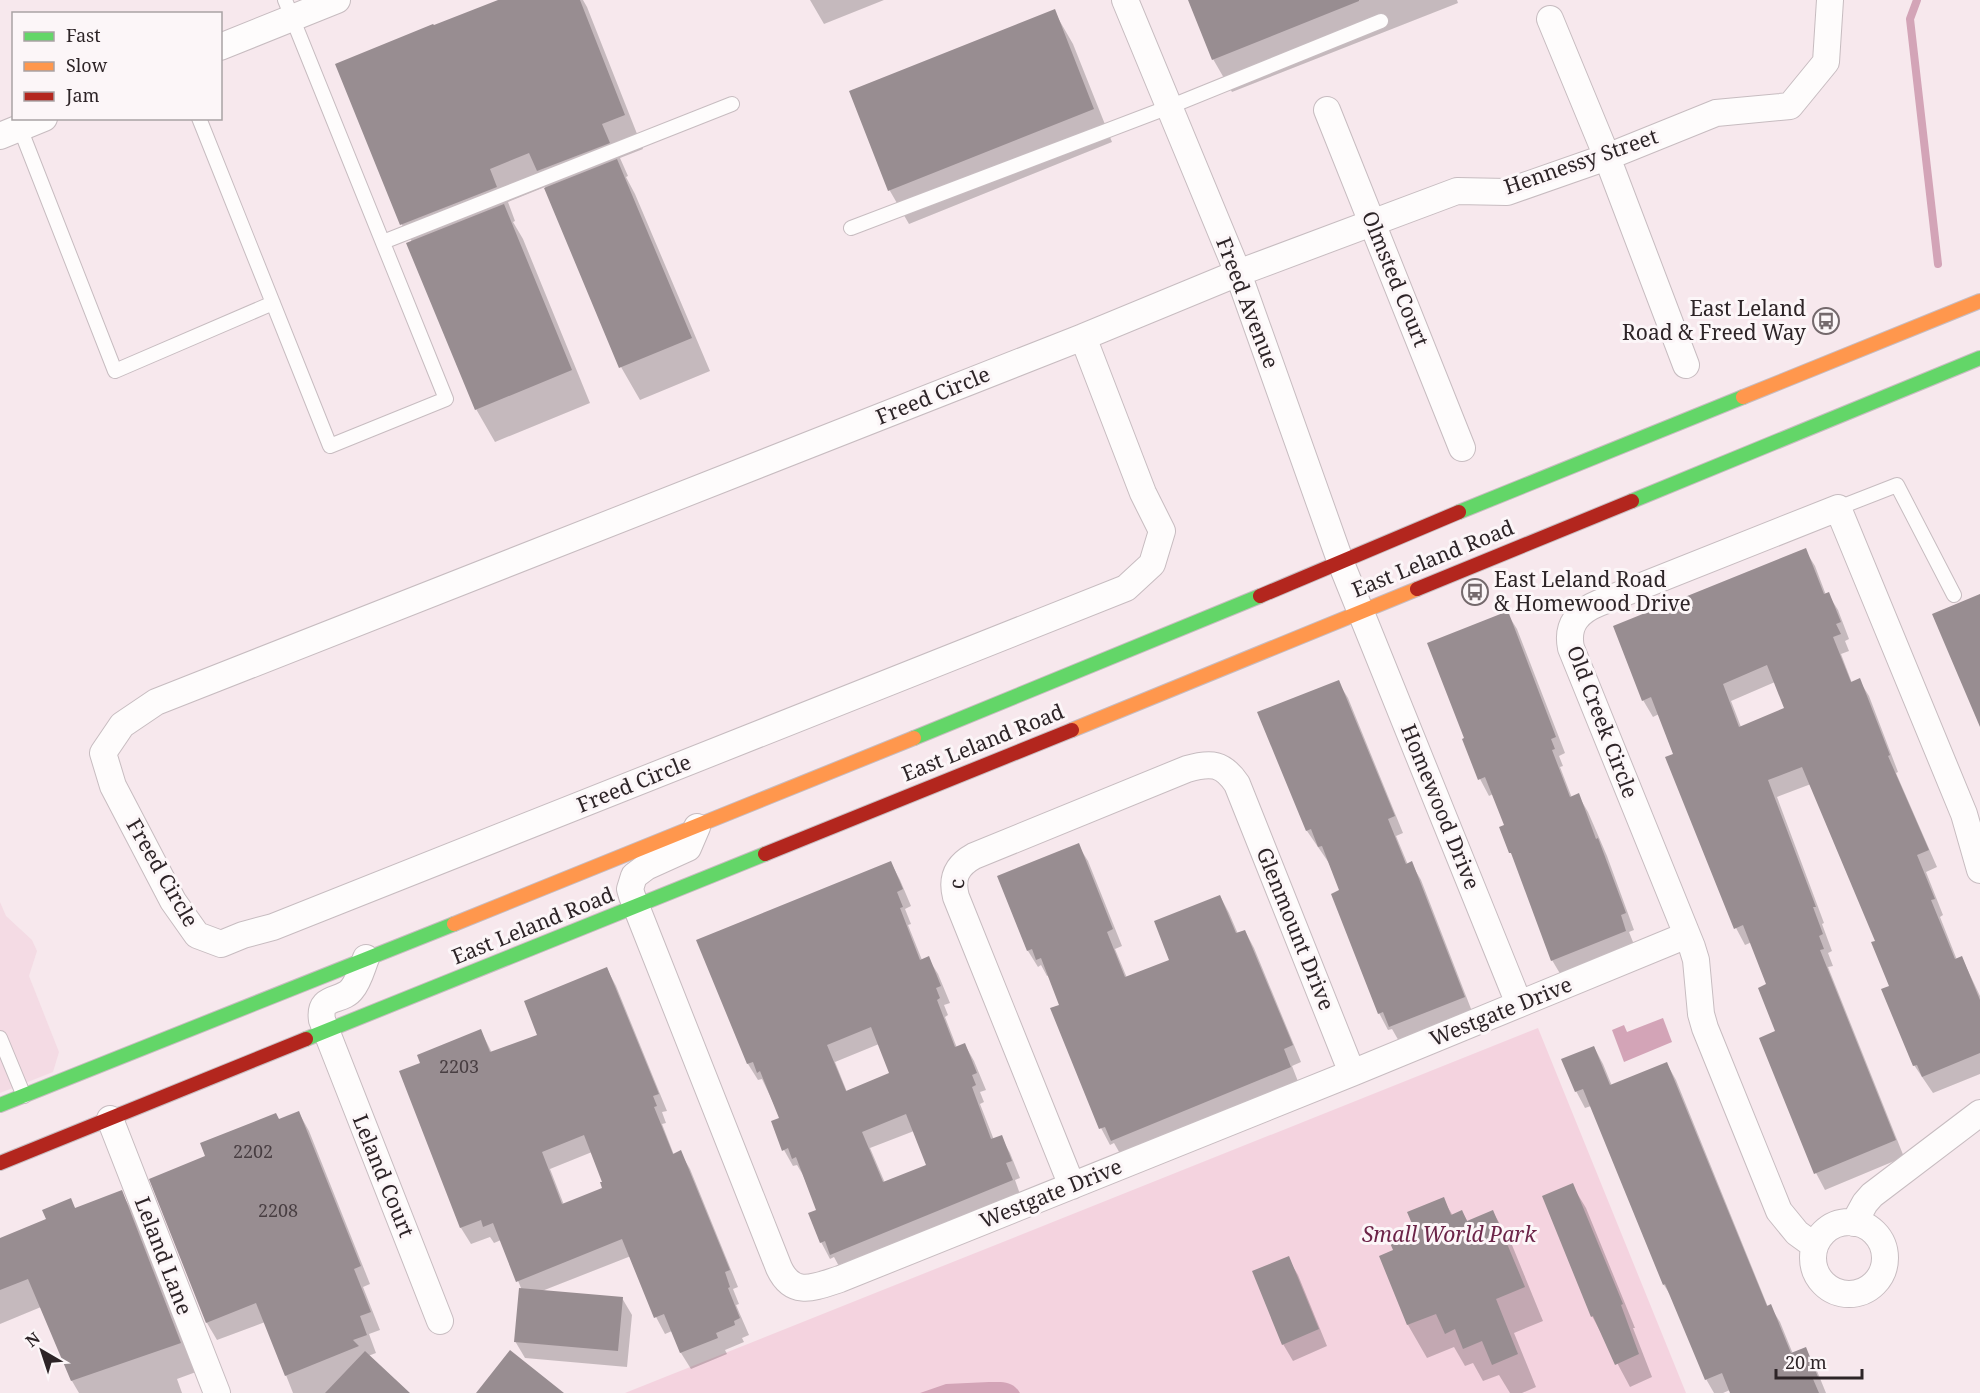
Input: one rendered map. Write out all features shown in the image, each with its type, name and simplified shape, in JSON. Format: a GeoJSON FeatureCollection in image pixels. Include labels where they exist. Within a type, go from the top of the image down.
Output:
{"type":"FeatureCollection","features":[{"type":"Feature","properties":{"kind":"main road","name":"East Leland Road"},"geometry":{"type":"LineString","coordinates":[[0,1105],[697,827],[1458,513],[1980,301]]}},
{"type":"Feature","properties":{"kind":"main road","name":"East Leland Road"},"geometry":{"type":"LineString","coordinates":[[0,1163],[636,907],[1980,358]]}},
{"type":"Feature","properties":{"kind":"street"},"geometry":{"type":"LineString","coordinates":[[222,46],[289,9],[337,0]]}},
{"type":"Feature","properties":{"kind":"street","name":"Freed Avenue"},"geometry":{"type":"LineString","coordinates":[[1125,0],[1238,273],[1341,562],[1361,611]]}},
{"type":"Feature","properties":{"kind":"street","name":"Hennessy Street"},"geometry":{"type":"LineString","coordinates":[[1238,273],[1457,191],[1507,192],[1607,157],[1716,113],[1790,106],[1826,62],[1830,0]]}},
{"type":"Feature","properties":{"kind":"street"},"geometry":{"type":"LineString","coordinates":[[1550,19],[1607,157],[1686,365]]}},
{"type":"Feature","properties":{"kind":"street","name":"Olmsted Court"},"geometry":{"type":"LineString","coordinates":[[1327,110],[1462,448]]}},
{"type":"Feature","properties":{"kind":"street"},"geometry":{"type":"LineString","coordinates":[[10,132],[39,120]]}},
{"type":"Feature","properties":{"kind":"street","name":"Freed Circle"},"geometry":{"type":"LineString","coordinates":[[1083,337],[1143,493],[1162,531],[1152,564],[1126,588],[273,927],[221,944],[197,935],[174,901],[113,786],[103,753],[122,725],[156,702],[1083,337],[1238,273]]}},
{"type":"Feature","properties":{"kind":"street"},"geometry":{"type":"LineString","coordinates":[[1838,508],[1964,814],[1980,870]]}},
{"type":"Feature","properties":{"kind":"street","name":"Old Creek Circle"},"geometry":{"type":"LineString","coordinates":[[1815,1246],[1797,1233],[1779,1211],[1772,1196],[1705,1028],[1701,1014],[1695,960],[1687,936],[1569,639],[1572,625],[1580,613],[1588,608],[1838,508]]}},
{"type":"Feature","properties":{"kind":"street","name":"Homewood Drive"},"geometry":{"type":"LineString","coordinates":[[1361,611],[1520,1004]]}},
{"type":"Feature","properties":{"kind":"street","name":"c"},"geometry":{"type":"LineString","coordinates":[[1072,1186],[956,897],[954,882],[957,869],[974,856],[1187,769],[1203,765],[1216,766],[1229,773],[1237,784]]}},
{"type":"Feature","properties":{"kind":"street","name":"Glenmount Drive"},"geometry":{"type":"LineString","coordinates":[[1237,784],[1353,1073]]}},
{"type":"Feature","properties":{"kind":"street"},"geometry":{"type":"LineString","coordinates":[[636,907],[630,889],[634,876],[646,867],[688,848],[697,827]]}},
{"type":"Feature","properties":{"kind":"street","name":"Westgate Drive"},"geometry":{"type":"LineString","coordinates":[[636,907],[779,1268],[786,1279],[796,1287],[810,1288],[840,1279],[1072,1186],[1687,936]]}},
{"type":"Feature","properties":{"kind":"street"},"geometry":{"type":"LineString","coordinates":[[326,1031],[321,1014],[323,1006],[351,992],[366,958]]}},
{"type":"Feature","properties":{"kind":"street","name":"Leland Court"},"geometry":{"type":"LineString","coordinates":[[326,1031],[440,1321]]}},
{"type":"Feature","properties":{"kind":"street"},"geometry":{"type":"LineString","coordinates":[[1854,1222],[1872,1195],[1980,1113]]}},
{"type":"Feature","properties":{"kind":"street","name":"Leland Lane"},"geometry":{"type":"LineString","coordinates":[[110,1119],[217,1393]]}},
{"type":"Feature","properties":{"kind":"street"},"geometry":{"type":"LineString","coordinates":[[1854,1222],[1866,1226],[1875,1233],[1882,1243],[1885,1254],[1880,1277],[1873,1286],[1851,1295],[1829,1289],[1820,1281],[1814,1270],[1813,1258],[1815,1246],[1821,1235],[1830,1227],[1854,1222]]}},
{"type":"Feature","properties":{"kind":"lane"},"geometry":{"type":"LineString","coordinates":[[200,120],[330,446],[446,399],[289,9]]}},
{"type":"Feature","properties":{"kind":"lane"},"geometry":{"type":"LineString","coordinates":[[851,228],[1168,107],[1381,21]]}},
{"type":"Feature","properties":{"kind":"lane"},"geometry":{"type":"LineString","coordinates":[[383,242],[732,104]]}},
{"type":"Feature","properties":{"kind":"lane"},"geometry":{"type":"LineString","coordinates":[[10,132],[115,371],[273,303]]}},
{"type":"Feature","properties":{"kind":"lane"},"geometry":{"type":"LineString","coordinates":[[1838,508],[1897,484],[1954,595]]}},
{"type":"Feature","properties":{"kind":"lane"},"geometry":{"type":"LineString","coordinates":[[0,1038],[24,1096]]}},
{"type":"Feature","properties":{"kind":"shaded area"},"geometry":{"type":"Polygon","coordinates":[[[0,902],[6,916],[32,940],[37,951],[29,976],[59,1052],[53,1072],[0,1093],[0,902]]]}},
{"type":"Feature","properties":{"kind":"shaded area"},"geometry":{"type":"Polygon","coordinates":[[[1663,1018],[1672,1042],[1624,1062],[1612,1030],[1624,1025],[1627,1032],[1663,1018]]]}},
{"type":"Feature","properties":{"kind":"shaded area"},"geometry":{"type":"Polygon","coordinates":[[[989,1382],[1010,1384],[1020,1393],[920,1393],[946,1384],[989,1382]]]}},
{"type":"Feature","properties":{"kind":"green space","name":"Small World Park"},"geometry":{"type":"Polygon","coordinates":[[[1538,1028],[1686,1393],[625,1393],[1538,1028]]]}},
{"type":"Feature","properties":{"kind":"building"},"geometry":{"type":"Polygon","coordinates":[[[498,0],[580,0],[625,115],[602,124],[610,143],[537,171],[529,153],[490,169],[497,187],[400,225],[335,64],[498,0]]]}},
{"type":"Feature","properties":{"kind":"building"},"geometry":{"type":"Polygon","coordinates":[[[1188,0],[1359,0],[1359,1],[1212,60],[1188,0]]]}},
{"type":"Feature","properties":{"kind":"building"},"geometry":{"type":"Polygon","coordinates":[[[1055,9],[1094,109],[888,191],[849,91],[1055,9]]]}},
{"type":"Feature","properties":{"kind":"building"},"geometry":{"type":"Polygon","coordinates":[[[617,159],[692,338],[619,368],[544,188],[617,159]]]}},
{"type":"Feature","properties":{"kind":"building"},"geometry":{"type":"Polygon","coordinates":[[[504,204],[572,370],[475,410],[406,243],[504,204]]]}},
{"type":"Feature","properties":{"kind":"building"},"geometry":{"type":"Polygon","coordinates":[[[1806,548],[1824,594],[1829,592],[1841,622],[1836,624],[1841,634],[1833,637],[1851,682],[1860,678],[1890,755],[1888,756],[1929,850],[1917,855],[1935,899],[1931,900],[1955,959],[1962,956],[1980,1000],[1980,1053],[1922,1077],[1917,1065],[1913,1066],[1881,989],[1889,986],[1871,942],[1875,941],[1802,767],[1768,780],[1816,907],[1813,907],[1823,934],[1819,936],[1824,949],[1820,950],[1896,1140],[1814,1174],[1759,1038],[1775,1031],[1758,988],[1766,984],[1743,925],[1734,929],[1665,757],[1673,754],[1651,697],[1642,701],[1613,626],[1806,548]],[[1767,665],[1723,684],[1739,727],[1784,708],[1767,665]]]}},
{"type":"Feature","properties":{"kind":"building"},"geometry":{"type":"Polygon","coordinates":[[[1980,594],[1980,727],[1932,614],[1980,594]]]}},
{"type":"Feature","properties":{"kind":"building"},"geometry":{"type":"Polygon","coordinates":[[[1508,611],[1556,737],[1551,739],[1555,749],[1552,750],[1570,797],[1579,793],[1626,913],[1621,915],[1626,931],[1551,961],[1499,827],[1504,825],[1485,777],[1478,780],[1427,643],[1508,611]]]}},
{"type":"Feature","properties":{"kind":"building"},"geometry":{"type":"Polygon","coordinates":[[[1339,680],[1395,816],[1388,819],[1406,864],[1412,861],[1465,997],[1389,1027],[1383,1012],[1378,1014],[1331,894],[1339,890],[1322,846],[1318,847],[1311,829],[1306,831],[1257,712],[1339,680]]]}},
{"type":"Feature","properties":{"kind":"building"},"geometry":{"type":"Polygon","coordinates":[[[1079,843],[1113,929],[1107,932],[1125,977],[1169,960],[1154,921],[1220,895],[1236,933],[1245,930],[1293,1045],[1284,1049],[1291,1067],[1111,1141],[1105,1127],[1099,1129],[1050,1008],[1059,1005],[1041,958],[1036,960],[1032,949],[1027,951],[997,876],[1079,843]]]}},
{"type":"Feature","properties":{"kind":"building"},"geometry":{"type":"Polygon","coordinates":[[[891,861],[903,889],[897,892],[903,907],[900,908],[920,960],[929,956],[941,986],[936,988],[940,998],[937,1000],[955,1047],[965,1043],[977,1073],[972,1075],[976,1085],[972,1087],[991,1139],[1002,1135],[1012,1161],[1006,1163],[1013,1180],[830,1255],[825,1241],[820,1243],[808,1213],[816,1210],[796,1157],[792,1159],[788,1148],[782,1151],[771,1121],[779,1118],[760,1071],[757,1073],[753,1062],[747,1064],[696,940],[891,861]],[[871,1027],[827,1045],[846,1091],[889,1073],[871,1027]],[[906,1114],[862,1132],[883,1182],[926,1165],[906,1114]]]}},
{"type":"Feature","properties":{"kind":"building"},"geometry":{"type":"Polygon","coordinates":[[[607,967],[659,1094],[653,1096],[657,1106],[654,1107],[673,1154],[681,1150],[730,1270],[725,1272],[730,1287],[728,1288],[740,1318],[734,1321],[735,1325],[716,1333],[718,1338],[680,1353],[664,1314],[654,1318],[622,1239],[516,1282],[493,1223],[483,1227],[481,1220],[460,1228],[399,1071],[420,1063],[417,1055],[481,1029],[490,1052],[537,1035],[524,1001],[607,967]],[[584,1135],[542,1152],[562,1204],[602,1188],[600,1182],[602,1182],[584,1135]]]}},
{"type":"Feature","properties":{"kind":"building"},"geometry":{"type":"Polygon","coordinates":[[[1594,1046],[1610,1085],[1667,1062],[1767,1306],[1771,1304],[1791,1353],[1806,1347],[1818,1377],[1813,1379],[1819,1393],[1730,1393],[1722,1373],[1705,1380],[1665,1284],[1663,1285],[1583,1089],[1575,1092],[1561,1059],[1594,1046]]]}},
{"type":"Feature","properties":{"kind":"building"},"geometry":{"type":"Polygon","coordinates":[[[299,1111],[361,1266],[354,1269],[371,1312],[360,1316],[367,1335],[353,1340],[359,1346],[285,1376],[256,1303],[206,1323],[149,1179],[205,1156],[200,1143],[276,1113],[279,1119],[299,1111]]]}},
{"type":"Feature","properties":{"kind":"building"},"geometry":{"type":"Polygon","coordinates":[[[1573,1183],[1623,1304],[1621,1305],[1639,1354],[1615,1365],[1593,1316],[1591,1317],[1542,1196],[1573,1183]]]}},
{"type":"Feature","properties":{"kind":"building"},"geometry":{"type":"Polygon","coordinates":[[[122,1190],[181,1343],[71,1381],[28,1279],[0,1290],[0,1238],[46,1219],[42,1210],[71,1198],[75,1208],[122,1190]]]}},
{"type":"Feature","properties":{"kind":"building"},"geometry":{"type":"Polygon","coordinates":[[[1444,1197],[1451,1215],[1462,1210],[1467,1221],[1493,1210],[1525,1287],[1496,1299],[1518,1354],[1492,1365],[1482,1341],[1463,1349],[1455,1329],[1445,1334],[1436,1314],[1407,1325],[1379,1256],[1393,1250],[1387,1236],[1413,1226],[1407,1212],[1444,1197]]]}},
{"type":"Feature","properties":{"kind":"building"},"geometry":{"type":"Polygon","coordinates":[[[1289,1256],[1319,1329],[1282,1345],[1252,1271],[1289,1256]]]}},
{"type":"Feature","properties":{"kind":"building"},"geometry":{"type":"Polygon","coordinates":[[[519,1288],[623,1297],[618,1351],[514,1342],[519,1288]]]}},
{"type":"Feature","properties":{"kind":"building"},"geometry":{"type":"Polygon","coordinates":[[[510,1350],[564,1393],[476,1393],[510,1350]]]}},
{"type":"Feature","properties":{"kind":"building"},"geometry":{"type":"Polygon","coordinates":[[[365,1351],[410,1393],[325,1393],[365,1351]]]}},
{"type":"Feature","properties":{"kind":"waterway"},"geometry":{"type":"LineString","coordinates":[[1917,0],[1910,19],[1938,264]]}},
{"type":"Feature","properties":{"kind":"traffic: fast"},"geometry":{"type":"LineString","coordinates":[[1632,501],[1980,358]]}},
{"type":"Feature","properties":{"kind":"traffic: fast"},"geometry":{"type":"LineString","coordinates":[[1459,512],[1743,397]]}},
{"type":"Feature","properties":{"kind":"traffic: fast"},"geometry":{"type":"LineString","coordinates":[[914,738],[1260,596]]}},
{"type":"Feature","properties":{"kind":"traffic: fast"},"geometry":{"type":"LineString","coordinates":[[306,1039],[765,854]]}},
{"type":"Feature","properties":{"kind":"traffic: fast"},"geometry":{"type":"LineString","coordinates":[[0,1105],[454,924]]}},
{"type":"Feature","properties":{"kind":"traffic: slow"},"geometry":{"type":"LineString","coordinates":[[1743,397],[1980,301]]}},
{"type":"Feature","properties":{"kind":"traffic: slow"},"geometry":{"type":"LineString","coordinates":[[1072,730],[1417,589]]}},
{"type":"Feature","properties":{"kind":"traffic: slow"},"geometry":{"type":"LineString","coordinates":[[454,924],[914,738]]}},
{"type":"Feature","properties":{"kind":"traffic: jam"},"geometry":{"type":"LineString","coordinates":[[1417,589],[1632,501]]}},
{"type":"Feature","properties":{"kind":"traffic: jam"},"geometry":{"type":"LineString","coordinates":[[1260,596],[1459,512]]}},
{"type":"Feature","properties":{"kind":"traffic: jam"},"geometry":{"type":"LineString","coordinates":[[765,854],[1072,730]]}},
{"type":"Feature","properties":{"kind":"traffic: jam"},"geometry":{"type":"LineString","coordinates":[[0,1163],[306,1039]]}},
{"type":"Feature","properties":{"kind":"place","name":"East Leland Road & Freed Way"},"geometry":{"type":"Point","coordinates":[1826,321]}},
{"type":"Feature","properties":{"kind":"place","name":"East Leland Road & Homewood Drive"},"geometry":{"type":"Point","coordinates":[1475,592]}}]}
